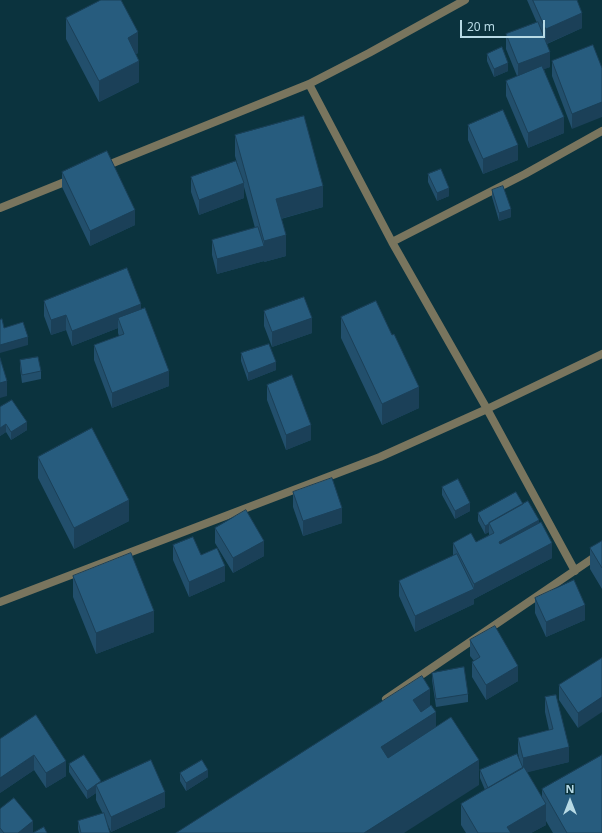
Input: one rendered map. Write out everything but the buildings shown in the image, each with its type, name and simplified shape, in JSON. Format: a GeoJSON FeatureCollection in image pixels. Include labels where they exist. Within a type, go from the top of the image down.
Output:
{"type":"FeatureCollection","features":[{"type":"Feature","properties":{"kind":"street"},"geometry":{"type":"LineString","coordinates":[[96,169],[309,84],[465,0]]}},
{"type":"Feature","properties":{"kind":"street"},"geometry":{"type":"LineString","coordinates":[[309,84],[392,242],[487,409],[575,571]]}},
{"type":"Feature","properties":{"kind":"street"},"geometry":{"type":"LineString","coordinates":[[392,242],[525,174],[602,131]]}},
{"type":"Feature","properties":{"kind":"street"},"geometry":{"type":"LineString","coordinates":[[0,208],[81,175]]}},
{"type":"Feature","properties":{"kind":"street"},"geometry":{"type":"LineString","coordinates":[[0,602],[380,457],[487,409],[602,354]]}},
{"type":"Feature","properties":{"kind":"street"},"geometry":{"type":"LineString","coordinates":[[379,704],[602,552]]}}]}
